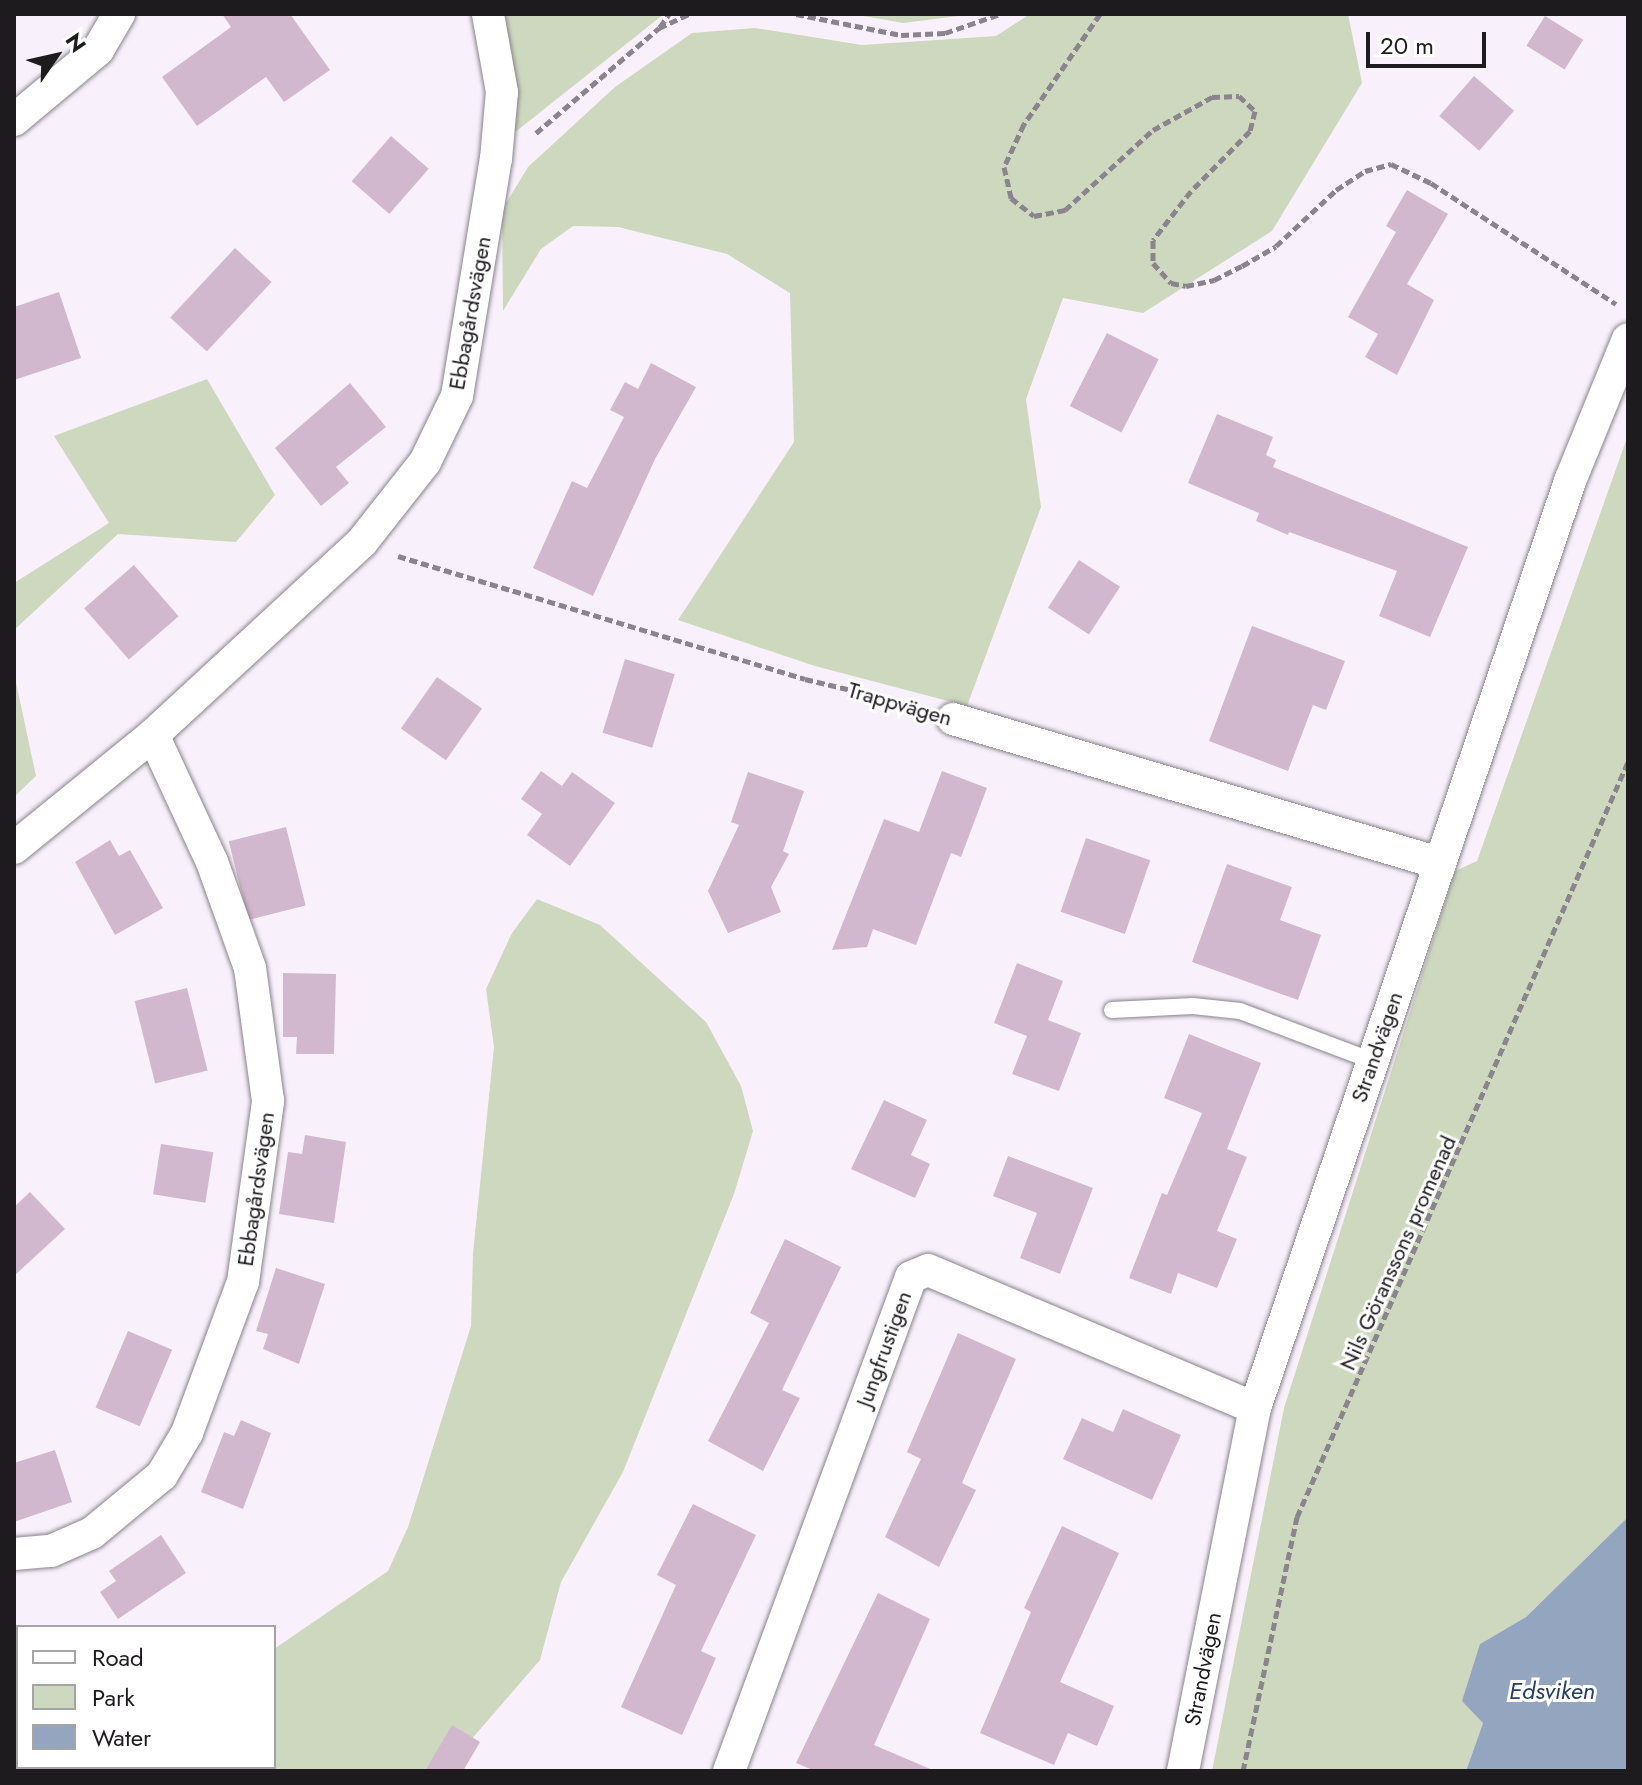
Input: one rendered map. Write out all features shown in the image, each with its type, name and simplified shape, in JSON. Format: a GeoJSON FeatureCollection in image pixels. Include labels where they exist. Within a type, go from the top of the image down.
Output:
{"type":"FeatureCollection","features":[{"type":"Feature","properties":{"kind":"street"},"geometry":{"type":"LineString","coordinates":[[14,120],[98,50],[119,14]]}},
{"type":"Feature","properties":{"kind":"street","name":"Ebbagårdsvägen"},"geometry":{"type":"LineString","coordinates":[[14,848],[153,735],[362,542],[425,462],[457,396],[496,159],[502,92],[488,14]]}},
{"type":"Feature","properties":{"kind":"street","name":"Strandvägen"},"geometry":{"type":"LineString","coordinates":[[1183,1771],[1255,1408],[1625,323]]}},
{"type":"Feature","properties":{"kind":"street","name":"Trappvägen"},"geometry":{"type":"LineString","coordinates":[[953,719],[1439,863]]}},
{"type":"Feature","properties":{"kind":"street","name":"Ebbagårdsvägen"},"geometry":{"type":"LineString","coordinates":[[14,1554],[51,1551],[92,1533],[162,1475],[187,1433],[243,1282],[268,1101],[250,968],[212,862],[153,735]]}},
{"type":"Feature","properties":{"kind":"street","name":"Jungfrustigen"},"geometry":{"type":"LineString","coordinates":[[729,1771],[911,1277],[928,1270],[1255,1408]]}},
{"type":"Feature","properties":{"kind":"lane"},"geometry":{"type":"LineString","coordinates":[[1112,1010],[1193,1006],[1240,1011],[1373,1061]]}},
{"type":"Feature","properties":{"kind":"path"},"geometry":{"type":"LineString","coordinates":[[496,159],[535,134],[659,28],[669,14]]}},
{"type":"Feature","properties":{"kind":"path"},"geometry":{"type":"LineString","coordinates":[[659,28],[689,14]]}},
{"type":"Feature","properties":{"kind":"path"},"geometry":{"type":"LineString","coordinates":[[796,14],[901,35],[945,33],[1000,14]]}},
{"type":"Feature","properties":{"kind":"path"},"geometry":{"type":"LineString","coordinates":[[1100,14],[1024,124],[1004,167],[1011,198],[1034,216],[1065,210],[1153,130],[1212,97],[1239,96],[1255,111],[1250,131],[1191,191],[1153,240],[1153,263],[1171,283],[1186,286],[1214,280],[1242,266],[1276,246],[1336,190],[1365,171],[1391,164],[1431,183],[1625,323]]}},
{"type":"Feature","properties":{"kind":"path","name":"Trappvägen"},"geometry":{"type":"LineString","coordinates":[[362,542],[608,622],[805,679],[917,704],[953,719]]}},
{"type":"Feature","properties":{"kind":"path","name":"Nils Göranssons promenad"},"geometry":{"type":"LineString","coordinates":[[1243,1771],[1297,1517],[1628,762]]}},
{"type":"Feature","properties":{"kind":"green space"},"geometry":{"type":"Polygon","coordinates":[[[499,14],[664,14],[509,137],[499,14]]]}},
{"type":"Feature","properties":{"kind":"green space"},"geometry":{"type":"Polygon","coordinates":[[[852,14],[974,14],[903,23],[852,14]]]}},
{"type":"Feature","properties":{"kind":"green space"},"geometry":{"type":"Polygon","coordinates":[[[1030,14],[1348,14],[1362,83],[1272,231],[1143,313],[1063,298],[1026,399],[1041,507],[967,706],[815,666],[678,620],[794,442],[790,293],[727,254],[618,227],[573,226],[541,249],[503,311],[502,210],[528,167],[615,87],[692,33],[755,28],[862,45],[996,36],[1030,14]]]}},
{"type":"Feature","properties":{"kind":"green space"},"geometry":{"type":"Polygon","coordinates":[[[207,379],[275,495],[236,542],[118,534],[14,630],[14,583],[109,523],[54,436],[207,379]]]}},
{"type":"Feature","properties":{"kind":"green space"},"geometry":{"type":"Polygon","coordinates":[[[1628,435],[1628,1517],[1526,1617],[1480,1644],[1483,1723],[1466,1771],[1212,1771],[1284,1408],[1455,871],[1477,861],[1628,435]]]}},
{"type":"Feature","properties":{"kind":"green space"},"geometry":{"type":"Polygon","coordinates":[[[14,673],[36,776],[14,797],[14,673]]]}},
{"type":"Feature","properties":{"kind":"green space"},"geometry":{"type":"Polygon","coordinates":[[[537,899],[600,925],[706,1022],[741,1086],[753,1131],[734,1194],[623,1472],[561,1582],[540,1660],[444,1771],[143,1771],[276,1769],[276,1648],[388,1571],[408,1527],[471,1326],[473,1253],[494,1047],[486,989],[512,933],[537,899]]]}},
{"type":"Feature","properties":{"kind":"water","name":"Edsviken"},"geometry":{"type":"Polygon","coordinates":[[[1628,1517],[1628,1771],[1466,1771],[1483,1723],[1462,1701],[1480,1644],[1526,1617],[1628,1517]]]}},
{"type":"Feature","properties":{"kind":"building"},"geometry":{"type":"Polygon","coordinates":[[[222,14],[290,14],[330,70],[284,102],[266,77],[197,126],[162,77],[231,27],[222,14]]]}},
{"type":"Feature","properties":{"kind":"building"},"geometry":{"type":"Polygon","coordinates":[[[1545,16],[1583,40],[1565,70],[1526,46],[1545,16]]]}},
{"type":"Feature","properties":{"kind":"building"},"geometry":{"type":"Polygon","coordinates":[[[1474,76],[1514,111],[1479,151],[1439,116],[1474,76]]]}},
{"type":"Feature","properties":{"kind":"building"},"geometry":{"type":"Polygon","coordinates":[[[391,136],[429,169],[389,214],[352,181],[391,136]]]}},
{"type":"Feature","properties":{"kind":"building"},"geometry":{"type":"Polygon","coordinates":[[[1407,190],[1448,214],[1407,284],[1434,300],[1397,375],[1365,357],[1378,334],[1348,317],[1396,232],[1386,226],[1407,190]]]}},
{"type":"Feature","properties":{"kind":"building"},"geometry":{"type":"Polygon","coordinates":[[[235,248],[272,282],[207,352],[170,317],[235,248]]]}},
{"type":"Feature","properties":{"kind":"building"},"geometry":{"type":"Polygon","coordinates":[[[59,292],[81,358],[14,380],[14,307],[59,292]]]}},
{"type":"Feature","properties":{"kind":"building"},"geometry":{"type":"Polygon","coordinates":[[[1107,333],[1159,359],[1121,432],[1070,406],[1107,333]]]}},
{"type":"Feature","properties":{"kind":"building"},"geometry":{"type":"Polygon","coordinates":[[[651,363],[696,387],[655,459],[593,596],[533,568],[572,481],[587,488],[624,417],[610,410],[625,382],[638,389],[651,363]]]}},
{"type":"Feature","properties":{"kind":"building"},"geometry":{"type":"Polygon","coordinates":[[[350,383],[386,427],[336,467],[349,483],[321,506],[275,448],[350,383]]]}},
{"type":"Feature","properties":{"kind":"building"},"geometry":{"type":"Polygon","coordinates":[[[1217,414],[1273,437],[1266,455],[1276,460],[1273,467],[1468,547],[1430,637],[1379,616],[1397,571],[1289,532],[1288,535],[1256,521],[1259,513],[1188,483],[1217,414]]]}},
{"type":"Feature","properties":{"kind":"building"},"geometry":{"type":"Polygon","coordinates":[[[1079,560],[1120,587],[1089,634],[1048,608],[1079,560]]]}},
{"type":"Feature","properties":{"kind":"building"},"geometry":{"type":"Polygon","coordinates":[[[134,565],[179,616],[129,660],[84,608],[134,565]]]}},
{"type":"Feature","properties":{"kind":"building"},"geometry":{"type":"Polygon","coordinates":[[[1252,626],[1345,661],[1326,710],[1313,705],[1288,771],[1209,741],[1252,626]]]}},
{"type":"Feature","properties":{"kind":"building"},"geometry":{"type":"Polygon","coordinates":[[[625,659],[675,674],[652,748],[602,733],[625,659]]]}},
{"type":"Feature","properties":{"kind":"building"},"geometry":{"type":"Polygon","coordinates":[[[437,677],[482,709],[446,760],[401,729],[437,677]]]}},
{"type":"Feature","properties":{"kind":"building"},"geometry":{"type":"Polygon","coordinates":[[[541,771],[562,786],[572,772],[615,803],[570,866],[527,835],[542,814],[521,799],[541,771]]]}},
{"type":"Feature","properties":{"kind":"building"},"geometry":{"type":"Polygon","coordinates":[[[942,771],[987,788],[961,857],[951,853],[916,945],[873,929],[867,947],[832,950],[884,819],[919,832],[942,771]]]}},
{"type":"Feature","properties":{"kind":"building"},"geometry":{"type":"Polygon","coordinates":[[[748,772],[804,791],[783,851],[789,854],[771,887],[781,912],[728,933],[708,891],[739,825],[731,822],[748,772]]]}},
{"type":"Feature","properties":{"kind":"building"},"geometry":{"type":"Polygon","coordinates":[[[286,827],[306,906],[248,920],[229,841],[286,827]]]}},
{"type":"Feature","properties":{"kind":"building"},"geometry":{"type":"Polygon","coordinates":[[[1086,838],[1150,860],[1125,934],[1061,912],[1086,838]]]}},
{"type":"Feature","properties":{"kind":"building"},"geometry":{"type":"Polygon","coordinates":[[[110,840],[119,856],[130,850],[163,908],[115,935],[75,862],[110,840]]]}},
{"type":"Feature","properties":{"kind":"building"},"geometry":{"type":"Polygon","coordinates":[[[1227,864],[1292,887],[1280,920],[1321,935],[1298,1000],[1192,962],[1227,864]]]}},
{"type":"Feature","properties":{"kind":"building"},"geometry":{"type":"Polygon","coordinates":[[[1017,963],[1063,981],[1048,1020],[1081,1033],[1059,1091],[1012,1074],[1027,1036],[994,1023],[1017,963]]]}},
{"type":"Feature","properties":{"kind":"building"},"geometry":{"type":"Polygon","coordinates":[[[283,973],[336,974],[334,1054],[296,1054],[297,1037],[283,1037],[283,973]]]}},
{"type":"Feature","properties":{"kind":"building"},"geometry":{"type":"Polygon","coordinates":[[[187,988],[208,1070],[155,1084],[135,1001],[187,988]]]}},
{"type":"Feature","properties":{"kind":"building"},"geometry":{"type":"Polygon","coordinates":[[[1189,1034],[1261,1063],[1227,1149],[1247,1157],[1217,1231],[1237,1239],[1217,1288],[1178,1273],[1171,1294],[1129,1278],[1162,1193],[1167,1195],[1202,1113],[1164,1098],[1189,1034]]]}},
{"type":"Feature","properties":{"kind":"building"},"geometry":{"type":"Polygon","coordinates":[[[884,1100],[927,1120],[911,1155],[930,1164],[915,1198],[851,1169],[884,1100]]]}},
{"type":"Feature","properties":{"kind":"building"},"geometry":{"type":"Polygon","coordinates":[[[305,1135],[346,1142],[334,1223],[279,1214],[288,1152],[302,1154],[305,1135]]]}},
{"type":"Feature","properties":{"kind":"building"},"geometry":{"type":"Polygon","coordinates":[[[161,1144],[213,1152],[205,1203],[153,1194],[161,1144]]]}},
{"type":"Feature","properties":{"kind":"building"},"geometry":{"type":"Polygon","coordinates":[[[1008,1156],[1093,1188],[1060,1274],[1020,1258],[1037,1213],[993,1196],[1008,1156]]]}},
{"type":"Feature","properties":{"kind":"building"},"geometry":{"type":"Polygon","coordinates":[[[30,1192],[65,1229],[14,1276],[14,1207],[30,1192]]]}},
{"type":"Feature","properties":{"kind":"building"},"geometry":{"type":"Polygon","coordinates":[[[785,1239],[841,1267],[782,1390],[800,1398],[763,1471],[708,1441],[769,1323],[750,1313],[785,1239]]]}},
{"type":"Feature","properties":{"kind":"building"},"geometry":{"type":"Polygon","coordinates":[[[276,1268],[325,1284],[299,1364],[263,1349],[268,1334],[256,1331],[276,1268]]]}},
{"type":"Feature","properties":{"kind":"building"},"geometry":{"type":"Polygon","coordinates":[[[128,1331],[172,1350],[140,1426],[96,1407],[128,1331]]]}},
{"type":"Feature","properties":{"kind":"building"},"geometry":{"type":"Polygon","coordinates":[[[958,1333],[1016,1359],[962,1483],[976,1490],[939,1567],[885,1537],[921,1459],[907,1452],[958,1333]]]}},
{"type":"Feature","properties":{"kind":"building"},"geometry":{"type":"Polygon","coordinates":[[[1123,1409],[1181,1435],[1152,1500],[1063,1459],[1082,1418],[1113,1432],[1123,1409]]]}},
{"type":"Feature","properties":{"kind":"building"},"geometry":{"type":"Polygon","coordinates":[[[241,1420],[271,1433],[243,1509],[201,1492],[224,1432],[234,1436],[241,1420]]]}},
{"type":"Feature","properties":{"kind":"building"},"geometry":{"type":"Polygon","coordinates":[[[55,1450],[72,1502],[14,1522],[14,1463],[55,1450]]]}},
{"type":"Feature","properties":{"kind":"building"},"geometry":{"type":"Polygon","coordinates":[[[693,1504],[756,1535],[701,1651],[716,1658],[682,1735],[621,1707],[676,1585],[657,1575],[693,1504]]]}},
{"type":"Feature","properties":{"kind":"building"},"geometry":{"type":"Polygon","coordinates":[[[1062,1526],[1119,1553],[1060,1682],[1114,1706],[1097,1746],[1068,1733],[1054,1765],[980,1733],[1031,1612],[1024,1608],[1062,1526]]]}},
{"type":"Feature","properties":{"kind":"building"},"geometry":{"type":"Polygon","coordinates":[[[161,1535],[186,1573],[118,1619],[100,1592],[116,1581],[109,1571],[161,1535]]]}},
{"type":"Feature","properties":{"kind":"building"},"geometry":{"type":"Polygon","coordinates":[[[878,1593],[930,1619],[874,1745],[935,1771],[815,1771],[796,1763],[878,1593]]]}},
{"type":"Feature","properties":{"kind":"building"},"geometry":{"type":"Polygon","coordinates":[[[452,1725],[480,1742],[463,1771],[425,1771],[452,1725]]]}}]}
